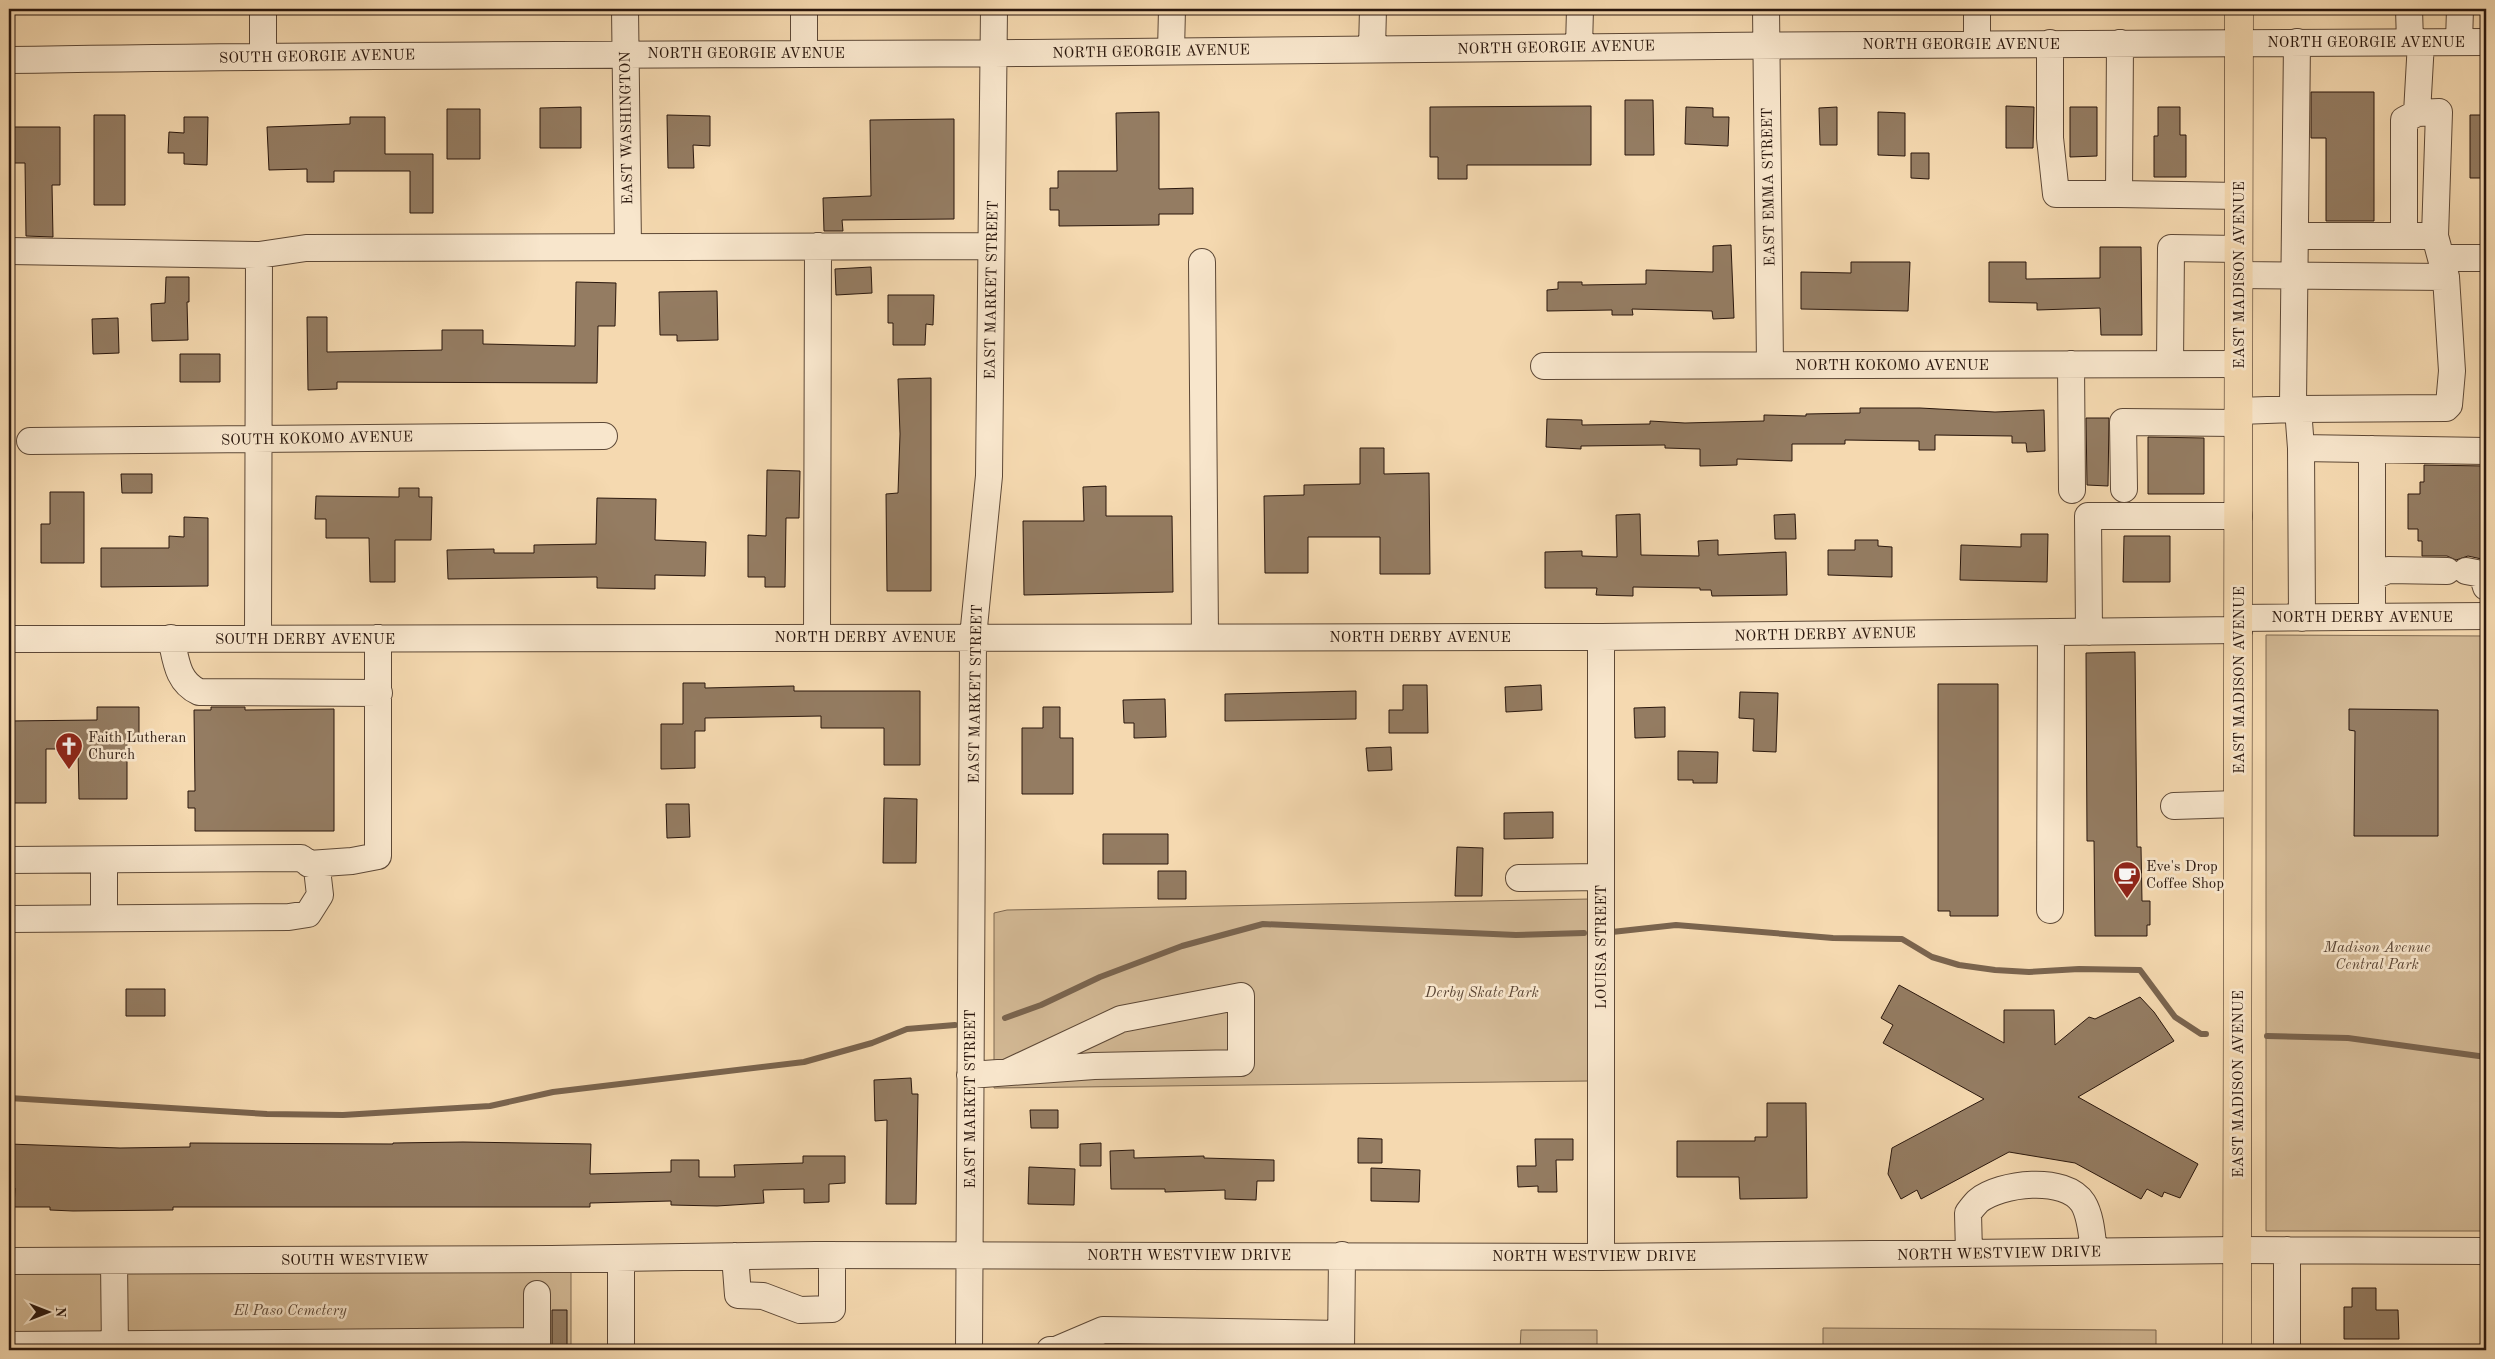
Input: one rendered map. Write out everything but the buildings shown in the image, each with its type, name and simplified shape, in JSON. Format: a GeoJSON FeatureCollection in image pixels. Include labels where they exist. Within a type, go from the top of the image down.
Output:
{"type":"FeatureCollection","features":[{"type":"Feature","properties":{"kind":"main road","name":"EAST MADISON AVENUE"},"geometry":{"type":"LineString","coordinates":[[2237,1350],[2239,9]]}},
{"type":"Feature","properties":{"kind":"street"},"geometry":{"type":"LineString","coordinates":[[262,9],[263,56]]}},
{"type":"Feature","properties":{"kind":"street","name":"EAST WASHINGTON"},"geometry":{"type":"LineString","coordinates":[[625,9],[628,246]]}},
{"type":"Feature","properties":{"kind":"street"},"geometry":{"type":"LineString","coordinates":[[804,9],[804,53]]}},
{"type":"Feature","properties":{"kind":"street","name":"EAST MARKET STREET"},"geometry":{"type":"LineString","coordinates":[[969,1350],[973,636],[989,476],[994,9]]}},
{"type":"Feature","properties":{"kind":"street"},"geometry":{"type":"LineString","coordinates":[[1171,51],[1172,9]]}},
{"type":"Feature","properties":{"kind":"street"},"geometry":{"type":"LineString","coordinates":[[1372,49],[1373,9]]}},
{"type":"Feature","properties":{"kind":"street"},"geometry":{"type":"LineString","coordinates":[[1579,47],[1580,9]]}},
{"type":"Feature","properties":{"kind":"street","name":"EAST EMMA STREET"},"geometry":{"type":"LineString","coordinates":[[1766,9],[1770,365]]}},
{"type":"Feature","properties":{"kind":"street"},"geometry":{"type":"LineString","coordinates":[[1977,9],[1977,43]]}},
{"type":"Feature","properties":{"kind":"street"},"geometry":{"type":"LineString","coordinates":[[2124,489],[2123,422],[2239,417],[2298,409],[2446,408],[2449,405],[2452,371],[2428,112],[2409,9]]}},
{"type":"Feature","properties":{"kind":"street"},"geometry":{"type":"LineString","coordinates":[[2459,42],[2460,9]]}},
{"type":"Feature","properties":{"kind":"street"},"geometry":{"type":"LineString","coordinates":[[2297,42],[2296,236],[2292,404],[2298,409],[2301,448],[2302,618]]}},
{"type":"Feature","properties":{"kind":"street","name":"NORTH GEORGIE AVENUE"},"geometry":{"type":"LineString","coordinates":[[625,54],[993,53],[1977,43],[2486,42]]}},
{"type":"Feature","properties":{"kind":"street"},"geometry":{"type":"LineString","coordinates":[[2050,43],[2050,138],[2056,194],[2239,196]]}},
{"type":"Feature","properties":{"kind":"street"},"geometry":{"type":"LineString","coordinates":[[2119,194],[2120,43]]}},
{"type":"Feature","properties":{"kind":"street","name":"SOUTH GEORGIE AVENUE"},"geometry":{"type":"LineString","coordinates":[[9,60],[263,56],[625,54]]}},
{"type":"Feature","properties":{"kind":"street"},"geometry":{"type":"LineString","coordinates":[[2404,236],[2404,120],[2428,112]]}},
{"type":"Feature","properties":{"kind":"street"},"geometry":{"type":"LineString","coordinates":[[2296,236],[2404,236],[2441,257]]}},
{"type":"Feature","properties":{"kind":"street"},"geometry":{"type":"LineString","coordinates":[[817,636],[818,246]]}},
{"type":"Feature","properties":{"kind":"street"},"geometry":{"type":"LineString","coordinates":[[9,251],[259,255],[306,248],[991,246]]}},
{"type":"Feature","properties":{"kind":"street"},"geometry":{"type":"LineString","coordinates":[[2170,364],[2171,248],[2295,275],[2441,257],[2486,258]]}},
{"type":"Feature","properties":{"kind":"street"},"geometry":{"type":"LineString","coordinates":[[258,638],[259,255]]}},
{"type":"Feature","properties":{"kind":"street"},"geometry":{"type":"LineString","coordinates":[[1202,262],[1205,636]]}},
{"type":"Feature","properties":{"kind":"street"},"geometry":{"type":"LineString","coordinates":[[2071,364],[2072,490]]}},
{"type":"Feature","properties":{"kind":"street","name":"NORTH KOKOMO AVENUE"},"geometry":{"type":"LineString","coordinates":[[1544,366],[2239,364]]}},
{"type":"Feature","properties":{"kind":"street","name":"SOUTH KOKOMO AVENUE"},"geometry":{"type":"LineString","coordinates":[[30,441],[604,436]]}},
{"type":"Feature","properties":{"kind":"street"},"geometry":{"type":"LineString","coordinates":[[2301,448],[2486,452]]}},
{"type":"Feature","properties":{"kind":"street"},"geometry":{"type":"LineString","coordinates":[[2372,450],[2372,617]]}},
{"type":"Feature","properties":{"kind":"street"},"geometry":{"type":"LineString","coordinates":[[2089,632],[2088,516],[2239,516]]}},
{"type":"Feature","properties":{"kind":"street"},"geometry":{"type":"LineString","coordinates":[[2372,577],[2388,570],[2456,571],[2482,574],[2486,587]]}},
{"type":"Feature","properties":{"kind":"street","name":"NORTH DERBY AVENUE"},"geometry":{"type":"LineString","coordinates":[[602,636],[1601,637],[2089,632],[2239,624],[2302,618],[2486,616]]}},
{"type":"Feature","properties":{"kind":"street"},"geometry":{"type":"LineString","coordinates":[[2050,910],[2051,632]]}},
{"type":"Feature","properties":{"kind":"street","name":"SOUTH DERBY AVENUE"},"geometry":{"type":"LineString","coordinates":[[9,639],[487,639],[602,636]]}},
{"type":"Feature","properties":{"kind":"street","name":"LOUISA STREET"},"geometry":{"type":"LineString","coordinates":[[1601,637],[1601,1257]]}},
{"type":"Feature","properties":{"kind":"street"},"geometry":{"type":"LineString","coordinates":[[172,638],[179,674],[189,688],[200,692],[379,693]]}},
{"type":"Feature","properties":{"kind":"street"},"geometry":{"type":"LineString","coordinates":[[309,864],[352,861],[378,856],[378,638]]}},
{"type":"Feature","properties":{"kind":"street"},"geometry":{"type":"LineString","coordinates":[[2174,806],[2238,804]]}},
{"type":"Feature","properties":{"kind":"street"},"geometry":{"type":"LineString","coordinates":[[9,860],[301,858],[318,869],[320,895],[308,914],[290,917],[9,919]]}},
{"type":"Feature","properties":{"kind":"street"},"geometry":{"type":"LineString","coordinates":[[104,860],[104,918]]}},
{"type":"Feature","properties":{"kind":"street"},"geometry":{"type":"LineString","coordinates":[[1519,878],[1601,877]]}},
{"type":"Feature","properties":{"kind":"street"},"geometry":{"type":"LineString","coordinates":[[970,1075],[1094,1066],[1242,1062],[1241,996],[1121,1019],[1008,1072]]}},
{"type":"Feature","properties":{"kind":"street"},"geometry":{"type":"LineString","coordinates":[[1969,1253],[1968,1212],[1978,1200],[2020,1185],[2034,1184],[2052,1185],[2068,1191],[2083,1203],[2092,1232],[2094,1252]]}},
{"type":"Feature","properties":{"kind":"street","name":"NORTH WESTVIEW DRIVE"},"geometry":{"type":"LineString","coordinates":[[701,1256],[1342,1255],[1601,1257],[2237,1250],[2486,1251]]}},
{"type":"Feature","properties":{"kind":"street"},"geometry":{"type":"LineString","coordinates":[[2287,1250],[2287,1350]]}},
{"type":"Feature","properties":{"kind":"street"},"geometry":{"type":"LineString","coordinates":[[735,1256],[738,1295],[763,1296],[800,1310],[832,1309],[832,1255]]}},
{"type":"Feature","properties":{"kind":"street"},"geometry":{"type":"LineString","coordinates":[[1050,1350],[1056,1350],[1103,1330],[1341,1342],[1342,1255]]}},
{"type":"Feature","properties":{"kind":"street","name":"SOUTH WESTVIEW"},"geometry":{"type":"LineString","coordinates":[[9,1261],[701,1256]]}},
{"type":"Feature","properties":{"kind":"street"},"geometry":{"type":"LineString","coordinates":[[621,1258],[621,1350]]}},
{"type":"Feature","properties":{"kind":"street"},"geometry":{"type":"LineString","coordinates":[[114,1261],[115,1347]]}},
{"type":"Feature","properties":{"kind":"street"},"geometry":{"type":"LineString","coordinates":[[9,1345],[115,1347],[537,1346],[537,1294]]}},
{"type":"Feature","properties":{"kind":"street"},"geometry":{"type":"LineString","coordinates":[[969,1350],[985,1350]]}},
{"type":"Feature","properties":{"kind":"green space","name":"Madison Avenue Central Park"},"geometry":{"type":"Polygon","coordinates":[[[2266,635],[2486,636],[2486,1231],[2266,1231],[2266,635]]]}},
{"type":"Feature","properties":{"kind":"green space","name":"Derby Skate Park"},"geometry":{"type":"Polygon","coordinates":[[[1590,899],[1589,1081],[994,1088],[994,913],[1007,910],[1590,899]]]}},
{"type":"Feature","properties":{"kind":"green space","name":"El Paso Cemetery"},"geometry":{"type":"Polygon","coordinates":[[[571,1269],[571,1350],[9,1350],[9,1270],[571,1269]]]}},
{"type":"Feature","properties":{"kind":"green space"},"geometry":{"type":"Polygon","coordinates":[[[1823,1328],[2156,1330],[2156,1350],[1823,1350],[1823,1328]]]}},
{"type":"Feature","properties":{"kind":"green space"},"geometry":{"type":"Polygon","coordinates":[[[1521,1330],[1597,1330],[1597,1350],[1520,1350],[1521,1330]]]}},
{"type":"Feature","properties":{"kind":"waterway"},"geometry":{"type":"LineString","coordinates":[[1005,1018],[1041,1005],[1100,977],[1182,946],[1263,924],[1516,935],[1584,933]]}},
{"type":"Feature","properties":{"kind":"waterway"},"geometry":{"type":"LineString","coordinates":[[1612,932],[1676,925],[1833,938],[1902,939],[1932,957],[1959,965],[1995,970],[2029,972],[2079,969],[2140,970],[2175,1017],[2201,1034],[2206,1034]]}},
{"type":"Feature","properties":{"kind":"waterway"},"geometry":{"type":"LineString","coordinates":[[9,1098],[267,1114],[343,1115],[490,1106],[553,1092],[804,1062],[872,1043],[907,1029],[955,1025]]}},
{"type":"Feature","properties":{"kind":"waterway"},"geometry":{"type":"LineString","coordinates":[[2267,1036],[2348,1038],[2486,1057]]}},
{"type":"Feature","properties":{"kind":"place","name":"Faith Lutheran Church"},"geometry":{"type":"Point","coordinates":[69,770]}},
{"type":"Feature","properties":{"kind":"place","name":"Eve's Drop Coffee Shop"},"geometry":{"type":"Point","coordinates":[2127,899]}}]}
